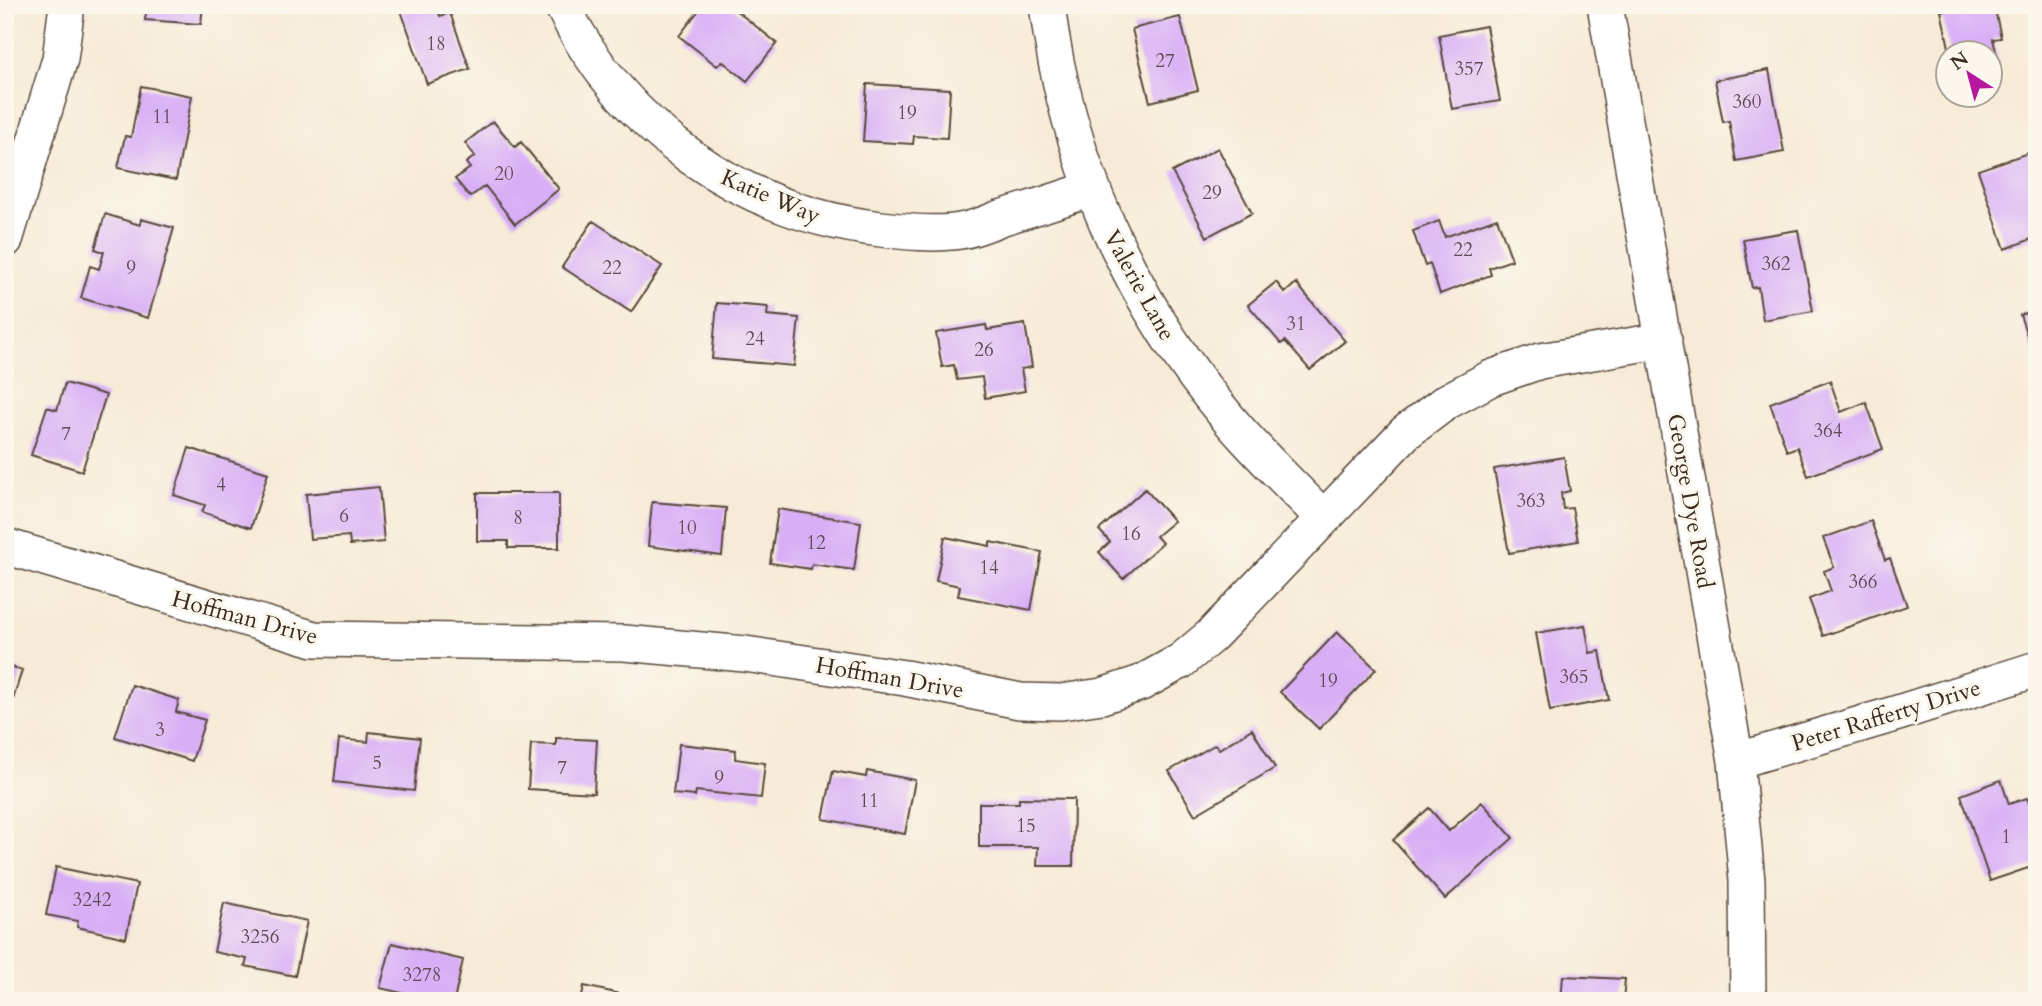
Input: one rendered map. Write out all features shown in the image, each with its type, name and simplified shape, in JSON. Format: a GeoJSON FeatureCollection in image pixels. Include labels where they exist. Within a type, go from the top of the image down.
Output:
{"type":"FeatureCollection","features":[{"type":"Feature","properties":{"kind":"street"},"geometry":{"type":"LineString","coordinates":[[5,240],[16,166],[60,59],[67,5]]}},
{"type":"Feature","properties":{"kind":"street","name":"Katie Way"},"geometry":{"type":"LineString","coordinates":[[562,5],[577,36],[610,83],[649,124],[692,159],[741,189],[793,211],[848,226],[904,232],[961,231],[1091,189]]}},
{"type":"Feature","properties":{"kind":"street","name":"Valerie Lane"},"geometry":{"type":"LineString","coordinates":[[1048,5],[1068,118],[1091,189],[1138,290],[1180,357],[1229,419],[1324,518]]}},
{"type":"Feature","properties":{"kind":"street","name":"George Dye Road"},"geometry":{"type":"LineString","coordinates":[[1605,5],[1736,761],[1747,881],[1748,1001]]}},
{"type":"Feature","properties":{"kind":"street","name":"Hoffman Drive"},"geometry":{"type":"LineString","coordinates":[[5,546],[314,639],[624,643],[745,654],[905,678],[1020,701],[1061,702],[1102,696],[1141,683],[1181,661],[1212,635],[1405,433],[1446,402],[1491,377],[1540,361],[1664,340]]}},
{"type":"Feature","properties":{"kind":"street","name":"Peter Rafferty Drive"},"geometry":{"type":"LineString","coordinates":[[1736,761],[2037,668]]}},
{"type":"Feature","properties":{"kind":"building"},"geometry":{"type":"Polygon","coordinates":[[[147,5],[203,5],[201,24],[145,20],[147,5]]]}},
{"type":"Feature","properties":{"kind":"building"},"geometry":{"type":"Polygon","coordinates":[[[399,5],[436,5],[440,16],[450,13],[470,69],[427,84],[399,5]]]}},
{"type":"Feature","properties":{"kind":"building"},"geometry":{"type":"Polygon","coordinates":[[[703,5],[729,5],[777,43],[747,81],[722,61],[717,66],[679,36],[703,5]]]}},
{"type":"Feature","properties":{"kind":"building"},"geometry":{"type":"Polygon","coordinates":[[[1967,5],[1994,5],[2001,38],[1947,38],[1941,11],[1967,5]]]}},
{"type":"Feature","properties":{"kind":"building"},"geometry":{"type":"Polygon","coordinates":[[[1180,17],[1198,90],[1150,102],[1132,29],[1180,17]]]}},
{"type":"Feature","properties":{"kind":"building"},"geometry":{"type":"Polygon","coordinates":[[[1486,26],[1500,101],[1452,109],[1439,35],[1486,26]]]}},
{"type":"Feature","properties":{"kind":"building"},"geometry":{"type":"Polygon","coordinates":[[[1769,70],[1784,152],[1736,161],[1729,121],[1723,122],[1715,80],[1769,70]]]}},
{"type":"Feature","properties":{"kind":"building"},"geometry":{"type":"Polygon","coordinates":[[[867,84],[950,89],[947,138],[914,136],[913,144],[863,141],[867,84]]]}},
{"type":"Feature","properties":{"kind":"building"},"geometry":{"type":"Polygon","coordinates":[[[141,86],[192,96],[176,180],[118,168],[125,136],[131,137],[141,86]]]}},
{"type":"Feature","properties":{"kind":"building"},"geometry":{"type":"Polygon","coordinates":[[[493,121],[515,147],[521,142],[559,189],[515,224],[485,186],[470,197],[455,179],[470,168],[466,163],[475,156],[465,143],[493,121]]]}},
{"type":"Feature","properties":{"kind":"building"},"geometry":{"type":"Polygon","coordinates":[[[1218,148],[1252,213],[1207,237],[1172,172],[1218,148]]]}},
{"type":"Feature","properties":{"kind":"building"},"geometry":{"type":"Polygon","coordinates":[[[2031,152],[2037,167],[2037,237],[2005,249],[1978,170],[2031,152]]]}},
{"type":"Feature","properties":{"kind":"building"},"geometry":{"type":"Polygon","coordinates":[[[105,214],[140,225],[141,219],[174,228],[148,318],[81,298],[90,266],[99,269],[104,252],[95,249],[105,214]]]}},
{"type":"Feature","properties":{"kind":"building"},"geometry":{"type":"Polygon","coordinates":[[[1497,218],[1512,260],[1489,268],[1491,275],[1440,294],[1430,264],[1425,266],[1413,231],[1439,221],[1445,237],[1497,218]]]}},
{"type":"Feature","properties":{"kind":"building"},"geometry":{"type":"Polygon","coordinates":[[[593,221],[662,266],[631,312],[562,267],[593,221]]]}},
{"type":"Feature","properties":{"kind":"building"},"geometry":{"type":"Polygon","coordinates":[[[1798,230],[1813,311],[1763,320],[1758,287],[1752,288],[1743,239],[1798,230]]]}},
{"type":"Feature","properties":{"kind":"building"},"geometry":{"type":"Polygon","coordinates":[[[1276,282],[1285,293],[1296,283],[1345,341],[1310,370],[1285,341],[1281,344],[1248,305],[1276,282]]]}},
{"type":"Feature","properties":{"kind":"building"},"geometry":{"type":"Polygon","coordinates":[[[717,303],[768,307],[767,315],[799,318],[794,366],[712,359],[717,303]]]}},
{"type":"Feature","properties":{"kind":"building"},"geometry":{"type":"Polygon","coordinates":[[[2037,309],[2037,361],[2036,361],[2020,315],[2037,309]]]}},
{"type":"Feature","properties":{"kind":"building"},"geometry":{"type":"Polygon","coordinates":[[[1025,324],[1032,367],[1021,369],[1025,391],[985,398],[982,377],[957,380],[954,365],[942,367],[936,333],[986,325],[987,330],[1025,324]]]}},
{"type":"Feature","properties":{"kind":"building"},"geometry":{"type":"Polygon","coordinates":[[[1830,381],[1841,412],[1866,402],[1883,449],[1808,476],[1797,447],[1787,451],[1770,403],[1830,381]]]}},
{"type":"Feature","properties":{"kind":"building"},"geometry":{"type":"Polygon","coordinates":[[[65,383],[106,395],[82,471],[31,455],[47,407],[57,410],[65,383]]]}},
{"type":"Feature","properties":{"kind":"building"},"geometry":{"type":"Polygon","coordinates":[[[189,448],[268,473],[251,528],[202,512],[205,505],[174,495],[189,448]]]}},
{"type":"Feature","properties":{"kind":"building"},"geometry":{"type":"Polygon","coordinates":[[[1564,457],[1570,491],[1561,493],[1563,509],[1572,508],[1578,541],[1509,553],[1494,469],[1564,457]]]}},
{"type":"Feature","properties":{"kind":"building"},"geometry":{"type":"Polygon","coordinates":[[[379,487],[384,542],[350,545],[349,536],[310,539],[306,494],[379,487]]]}},
{"type":"Feature","properties":{"kind":"building"},"geometry":{"type":"Polygon","coordinates":[[[1145,489],[1174,521],[1156,536],[1162,543],[1123,579],[1099,552],[1110,542],[1099,530],[1145,489]]]}},
{"type":"Feature","properties":{"kind":"building"},"geometry":{"type":"Polygon","coordinates":[[[477,493],[559,493],[559,548],[508,548],[508,541],[477,541],[477,493]]]}},
{"type":"Feature","properties":{"kind":"building"},"geometry":{"type":"Polygon","coordinates":[[[652,502],[726,508],[722,556],[648,546],[652,502]]]}},
{"type":"Feature","properties":{"kind":"building"},"geometry":{"type":"Polygon","coordinates":[[[778,509],[861,522],[854,570],[812,564],[811,569],[770,563],[778,509]]]}},
{"type":"Feature","properties":{"kind":"building"},"geometry":{"type":"Polygon","coordinates":[[[1871,521],[1885,560],[1890,558],[1907,606],[1823,636],[1809,599],[1831,591],[1824,571],[1834,567],[1823,538],[1871,521]]]}},
{"type":"Feature","properties":{"kind":"building"},"geometry":{"type":"Polygon","coordinates":[[[945,537],[1042,552],[1031,610],[958,596],[960,586],[936,581],[945,537]]]}},
{"type":"Feature","properties":{"kind":"building"},"geometry":{"type":"Polygon","coordinates":[[[1585,625],[1590,653],[1600,651],[1609,700],[1550,711],[1536,633],[1585,625]]]}},
{"type":"Feature","properties":{"kind":"building"},"geometry":{"type":"Polygon","coordinates":[[[1337,632],[1376,669],[1319,729],[1280,692],[1337,632]]]}},
{"type":"Feature","properties":{"kind":"building"},"geometry":{"type":"Polygon","coordinates":[[[5,665],[22,670],[6,723],[5,723],[5,665]]]}},
{"type":"Feature","properties":{"kind":"building"},"geometry":{"type":"Polygon","coordinates":[[[132,685],[179,700],[176,712],[205,720],[192,761],[115,737],[132,685]]]}},
{"type":"Feature","properties":{"kind":"building"},"geometry":{"type":"Polygon","coordinates":[[[1252,729],[1275,768],[1195,815],[1169,771],[1216,744],[1219,749],[1252,729]]]}},
{"type":"Feature","properties":{"kind":"building"},"geometry":{"type":"Polygon","coordinates":[[[369,732],[420,738],[414,791],[334,782],[339,739],[368,742],[369,732]]]}},
{"type":"Feature","properties":{"kind":"building"},"geometry":{"type":"Polygon","coordinates":[[[556,738],[597,740],[594,793],[528,789],[531,744],[556,745],[556,738]]]}},
{"type":"Feature","properties":{"kind":"building"},"geometry":{"type":"Polygon","coordinates":[[[679,744],[736,750],[735,759],[765,763],[761,798],[696,791],[695,796],[673,794],[679,744]]]}},
{"type":"Feature","properties":{"kind":"building"},"geometry":{"type":"Polygon","coordinates":[[[833,771],[866,777],[867,771],[915,780],[905,834],[823,819],[833,771]]]}},
{"type":"Feature","properties":{"kind":"building"},"geometry":{"type":"Polygon","coordinates":[[[2001,780],[2009,804],[2027,798],[2031,808],[2037,806],[2037,865],[1990,881],[1961,795],[2001,780]]]}},
{"type":"Feature","properties":{"kind":"building"},"geometry":{"type":"Polygon","coordinates":[[[1019,798],[1074,799],[1073,866],[1037,866],[1038,847],[979,847],[979,803],[1019,803],[1019,798]]]}},
{"type":"Feature","properties":{"kind":"building"},"geometry":{"type":"Polygon","coordinates":[[[1482,802],[1513,838],[1445,899],[1393,840],[1429,808],[1449,831],[1482,802]]]}},
{"type":"Feature","properties":{"kind":"building"},"geometry":{"type":"Polygon","coordinates":[[[56,867],[137,884],[126,938],[77,927],[78,921],[46,915],[56,867]]]}},
{"type":"Feature","properties":{"kind":"building"},"geometry":{"type":"Polygon","coordinates":[[[224,903],[307,921],[295,976],[245,966],[247,959],[214,952],[224,903]]]}},
{"type":"Feature","properties":{"kind":"building"},"geometry":{"type":"Polygon","coordinates":[[[392,943],[463,960],[454,1001],[419,1001],[420,997],[380,988],[392,943]]]}},
{"type":"Feature","properties":{"kind":"building"},"geometry":{"type":"Polygon","coordinates":[[[1563,976],[1625,979],[1623,1001],[1561,1001],[1563,976]]]}},
{"type":"Feature","properties":{"kind":"building"},"geometry":{"type":"Polygon","coordinates":[[[584,986],[648,1000],[648,1001],[581,1001],[584,986]]]}}]}
